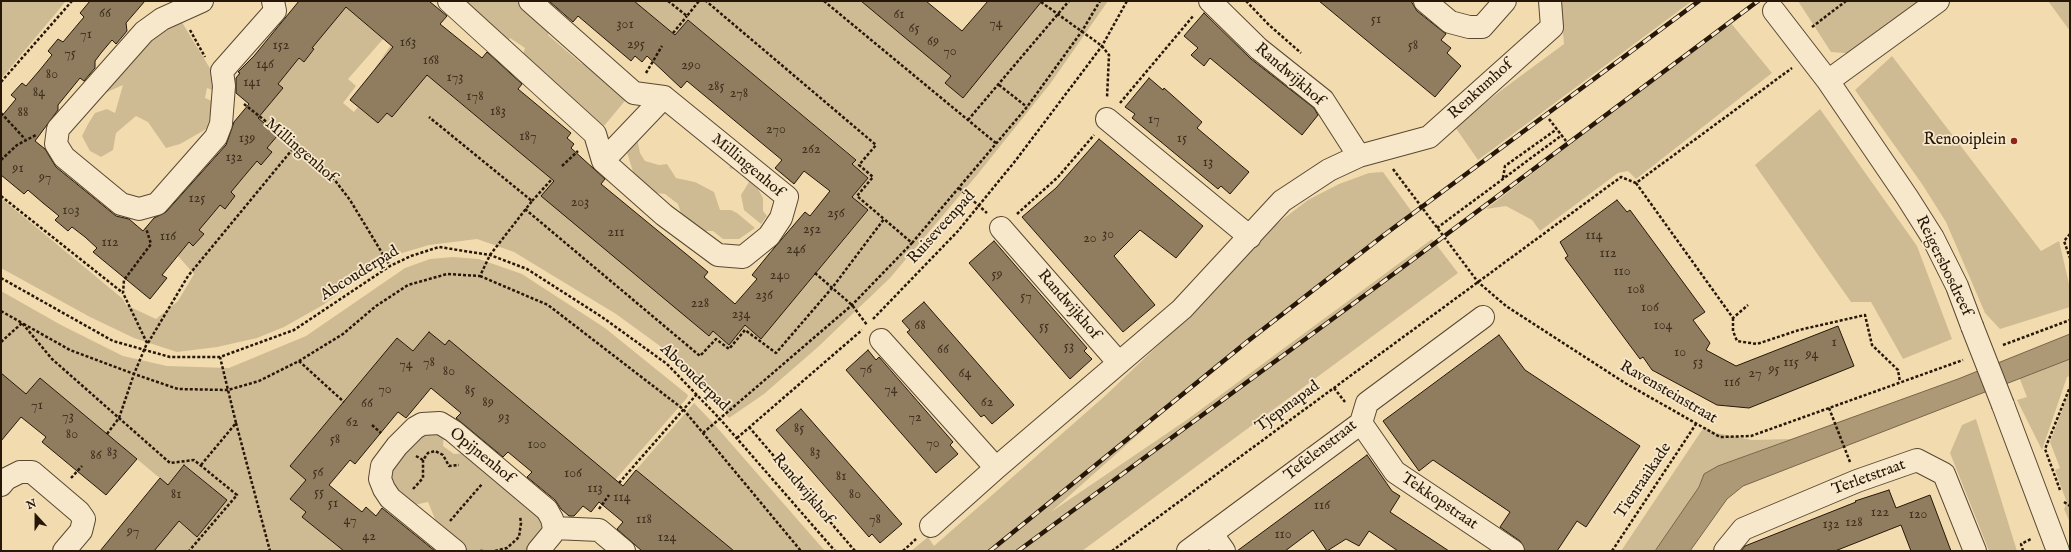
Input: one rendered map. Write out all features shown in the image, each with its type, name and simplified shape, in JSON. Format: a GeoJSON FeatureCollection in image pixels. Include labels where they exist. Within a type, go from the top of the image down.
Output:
{"type":"FeatureCollection","features":[{"type":"Feature","properties":{"kind":"street"},"geometry":{"type":"LineString","coordinates":[[202,1],[162,19],[144,32],[58,129],[56,144],[64,157],[121,204],[139,209],[157,204],[216,137],[221,124],[224,86],[222,71],[275,11],[273,1]]}},
{"type":"Feature","properties":{"kind":"street","name":"Millingenhof"},"geometry":{"type":"LineString","coordinates":[[450,1],[595,134],[604,161],[664,215],[718,256],[743,257],[768,236],[781,218],[787,197],[664,96]]}},
{"type":"Feature","properties":{"kind":"street"},"geometry":{"type":"LineString","coordinates":[[530,1],[634,93],[664,96]]}},
{"type":"Feature","properties":{"kind":"street","name":"Randwijkhof"},"geometry":{"type":"LineString","coordinates":[[1210,1],[1258,49],[1323,100],[1370,153]]}},
{"type":"Feature","properties":{"kind":"street"},"geometry":{"type":"LineString","coordinates":[[1425,1],[1450,22],[1469,27],[1482,27],[1505,1]]}},
{"type":"Feature","properties":{"kind":"street","name":"Renkumhof"},"geometry":{"type":"LineString","coordinates":[[1370,153],[1429,137],[1552,27],[1550,1]]}},
{"type":"Feature","properties":{"kind":"street"},"geometry":{"type":"LineString","coordinates":[[1828,81],[1938,1]]}},
{"type":"Feature","properties":{"kind":"street","name":"Reigersbosdreef"},"geometry":{"type":"LineString","coordinates":[[1774,11],[1828,81],[1907,197],[1932,238],[1957,286],[2058,551]]}},
{"type":"Feature","properties":{"kind":"street"},"geometry":{"type":"LineString","coordinates":[[604,161],[664,96]]}},
{"type":"Feature","properties":{"kind":"street"},"geometry":{"type":"LineString","coordinates":[[1107,119],[1250,237]]}},
{"type":"Feature","properties":{"kind":"street"},"geometry":{"type":"LineString","coordinates":[[931,526],[996,468],[1182,309],[1282,201],[1329,170],[1370,153]]}},
{"type":"Feature","properties":{"kind":"street","name":"Randwijkhof"},"geometry":{"type":"LineString","coordinates":[[1002,228],[1119,363]]}},
{"type":"Feature","properties":{"kind":"street","name":"Tefelenstraat"},"geometry":{"type":"LineString","coordinates":[[1188,551],[1361,423],[1366,403],[1484,317]]}},
{"type":"Feature","properties":{"kind":"street"},"geometry":{"type":"LineString","coordinates":[[874,332],[996,468]]}},
{"type":"Feature","properties":{"kind":"street","name":"Opijnenhof"},"geometry":{"type":"LineString","coordinates":[[455,551],[399,505],[384,489],[380,479],[382,466],[397,446],[414,428],[430,422],[440,423],[453,431],[547,510],[552,519],[554,528]]}},
{"type":"Feature","properties":{"kind":"street","name":"Tekkopstraat"},"geometry":{"type":"LineString","coordinates":[[1361,423],[1395,472],[1513,551]]}},
{"type":"Feature","properties":{"kind":"street","name":"Terletstraat"},"geometry":{"type":"LineString","coordinates":[[1725,551],[1743,529],[1857,481],[1917,460],[1944,474],[1975,551]]}},
{"type":"Feature","properties":{"kind":"street"},"geometry":{"type":"LineString","coordinates":[[1,485],[6,479],[20,472],[32,472],[79,512],[84,519],[81,531],[64,551]]}},
{"type":"Feature","properties":{"kind":"street"},"geometry":{"type":"LineString","coordinates":[[538,551],[552,534],[554,528],[599,530],[624,551]]}},
{"type":"Feature","properties":{"kind":"street"},"geometry":{"type":"LineString","coordinates":[[1212,534],[1224,551]]}},
{"type":"Feature","properties":{"kind":"path"},"geometry":{"type":"LineString","coordinates":[[1,82],[72,1]]}},
{"type":"Feature","properties":{"kind":"path"},"geometry":{"type":"LineString","coordinates":[[668,1],[687,16]]}},
{"type":"Feature","properties":{"kind":"path"},"geometry":{"type":"LineString","coordinates":[[673,33],[699,1]]}},
{"type":"Feature","properties":{"kind":"path"},"geometry":{"type":"LineString","coordinates":[[824,1],[997,144]]}},
{"type":"Feature","properties":{"kind":"path"},"geometry":{"type":"LineString","coordinates":[[968,120],[1069,1]]}},
{"type":"Feature","properties":{"kind":"path"},"geometry":{"type":"LineString","coordinates":[[703,433],[852,305],[912,243],[997,144],[1026,107],[1082,32],[1100,1]]}},
{"type":"Feature","properties":{"kind":"path","name":"Ruiseveenpad"},"geometry":{"type":"LineString","coordinates":[[737,438],[749,427],[874,332],[1016,160],[1102,46],[1127,1]]}},
{"type":"Feature","properties":{"kind":"path"},"geometry":{"type":"LineString","coordinates":[[1846,1],[1803,48],[1636,183],[1733,318],[1733,331],[1737,341],[1757,344],[1799,330],[1865,315],[1872,345],[1898,370],[1900,382]]}},
{"type":"Feature","properties":{"kind":"path"},"geometry":{"type":"LineString","coordinates":[[1041,2],[1102,46],[1109,55],[1107,119]]}},
{"type":"Feature","properties":{"kind":"path","name":"Millingenhof"},"geometry":{"type":"LineString","coordinates":[[181,11],[205,57],[224,86],[327,170],[350,200],[390,266]]}},
{"type":"Feature","properties":{"kind":"path"},"geometry":{"type":"LineString","coordinates":[[634,93],[662,46]]}},
{"type":"Feature","properties":{"kind":"path"},"geometry":{"type":"LineString","coordinates":[[999,85],[1026,107]]}},
{"type":"Feature","properties":{"kind":"path"},"geometry":{"type":"LineString","coordinates":[[1,113],[26,139]]}},
{"type":"Feature","properties":{"kind":"path"},"geometry":{"type":"LineString","coordinates":[[429,117],[532,201]]}},
{"type":"Feature","properties":{"kind":"path"},"geometry":{"type":"LineString","coordinates":[[1549,119],[1566,141]]}},
{"type":"Feature","properties":{"kind":"path"},"geometry":{"type":"LineString","coordinates":[[1,160],[26,139],[58,129]]}},
{"type":"Feature","properties":{"kind":"path"},"geometry":{"type":"LineString","coordinates":[[1503,179],[1506,166],[1557,129]]}},
{"type":"Feature","properties":{"kind":"path"},"geometry":{"type":"LineString","coordinates":[[1437,228],[1562,135]]}},
{"type":"Feature","properties":{"kind":"path"},"geometry":{"type":"LineString","coordinates":[[107,434],[119,418],[134,374],[147,344],[188,276],[296,145]]}},
{"type":"Feature","properties":{"kind":"path","name":"Tjepmapad"},"geometry":{"type":"LineString","coordinates":[[1112,551],[1621,177],[1636,183]]}},
{"type":"Feature","properties":{"kind":"path"},"geometry":{"type":"LineString","coordinates":[[480,276],[490,255],[532,201],[552,179]]}},
{"type":"Feature","properties":{"kind":"path"},"geometry":{"type":"LineString","coordinates":[[959,188],[1002,228]]}},
{"type":"Feature","properties":{"kind":"path"},"geometry":{"type":"LineString","coordinates":[[1,196],[123,293],[147,344]]}},
{"type":"Feature","properties":{"kind":"path","name":"Ravensteinstraat"},"geometry":{"type":"LineString","coordinates":[[1414,197],[1478,282],[1506,306],[1625,384],[1720,437],[1751,436],[1970,357]]}},
{"type":"Feature","properties":{"kind":"path"},"geometry":{"type":"LineString","coordinates":[[123,293],[124,280],[151,244],[139,209]]}},
{"type":"Feature","properties":{"kind":"path"},"geometry":{"type":"LineString","coordinates":[[884,219],[912,243]]}},
{"type":"Feature","properties":{"kind":"path"},"geometry":{"type":"LineString","coordinates":[[2070,234],[2064,241],[2070,258]]}},
{"type":"Feature","properties":{"kind":"path","name":"Abcouderpad"},"geometry":{"type":"LineString","coordinates":[[1,278],[113,341],[170,357],[220,357],[294,330],[390,266],[411,256],[438,247],[490,255],[527,269],[602,317],[667,364],[720,419],[835,551]]}},
{"type":"Feature","properties":{"kind":"path"},"geometry":{"type":"LineString","coordinates":[[815,273],[852,305],[874,332]]}},
{"type":"Feature","properties":{"kind":"path"},"geometry":{"type":"LineString","coordinates":[[1,311],[70,350],[134,374],[178,389],[228,390],[259,381],[299,361],[344,334],[376,306],[408,285],[447,274],[480,276],[548,305],[683,409],[801,551]]}},
{"type":"Feature","properties":{"kind":"path"},"geometry":{"type":"LineString","coordinates":[[1733,318],[1748,305]]}},
{"type":"Feature","properties":{"kind":"path"},"geometry":{"type":"LineString","coordinates":[[1997,347],[2070,320]]}},
{"type":"Feature","properties":{"kind":"path"},"geometry":{"type":"LineString","coordinates":[[1,342],[22,323]]}},
{"type":"Feature","properties":{"kind":"path"},"geometry":{"type":"LineString","coordinates":[[22,323],[52,359],[170,463],[194,460],[237,495],[189,551]]}},
{"type":"Feature","properties":{"kind":"path"},"geometry":{"type":"LineString","coordinates":[[220,357],[270,551]]}},
{"type":"Feature","properties":{"kind":"path"},"geometry":{"type":"LineString","coordinates":[[299,361],[344,402]]}},
{"type":"Feature","properties":{"kind":"path"},"geometry":{"type":"LineString","coordinates":[[2070,387],[2045,449],[2065,504],[2070,506]]}},
{"type":"Feature","properties":{"kind":"path"},"geometry":{"type":"LineString","coordinates":[[619,483],[697,394]]}},
{"type":"Feature","properties":{"kind":"path"},"geometry":{"type":"LineString","coordinates":[[1829,408],[1849,460]]}},
{"type":"Feature","properties":{"kind":"path"},"geometry":{"type":"LineString","coordinates":[[201,465],[236,423]]}},
{"type":"Feature","properties":{"kind":"path","name":"Tienraaikade"},"geometry":{"type":"LineString","coordinates":[[1612,551],[1696,424]]}},
{"type":"Feature","properties":{"kind":"path"},"geometry":{"type":"LineString","coordinates":[[372,425],[397,446],[423,460]]}},
{"type":"Feature","properties":{"kind":"path","name":"Randwijkhof"},"geometry":{"type":"LineString","coordinates":[[749,427],[854,551]]}},
{"type":"Feature","properties":{"kind":"path"},"geometry":{"type":"LineString","coordinates":[[399,505],[423,478],[423,460],[428,453],[435,451],[443,455],[449,466],[493,465]]}},
{"type":"Feature","properties":{"kind":"path"},"geometry":{"type":"LineString","coordinates":[[437,537],[493,465]]}},
{"type":"Feature","properties":{"kind":"path"},"geometry":{"type":"LineString","coordinates":[[495,551],[507,548],[519,537],[521,523],[517,506],[528,494]]}},
{"type":"Feature","properties":{"kind":"path"},"geometry":{"type":"LineString","coordinates":[[480,551],[485,551]]}},
{"type":"Feature","properties":{"kind":"shaded area"},"geometry":{"type":"Polygon","coordinates":[[[1,1],[66,1],[1,79],[1,1]]]}},
{"type":"Feature","properties":{"kind":"shaded area"},"geometry":{"type":"Polygon","coordinates":[[[455,1],[519,1],[553,29],[548,35],[582,64],[588,58],[629,96],[604,126],[522,57],[525,48],[510,38],[504,44],[455,1]]]}},
{"type":"Feature","properties":{"kind":"shaded area"},"geometry":{"type":"Polygon","coordinates":[[[634,1],[861,1],[936,63],[955,72],[945,83],[963,98],[1042,1],[1108,1],[1050,84],[977,175],[890,278],[818,347],[764,394],[729,418],[698,383],[660,346],[616,314],[514,252],[477,239],[429,245],[392,256],[323,305],[284,327],[257,338],[217,347],[177,352],[134,338],[90,317],[1,268],[1,198],[123,299],[126,305],[156,319],[178,301],[194,274],[178,256],[189,242],[193,246],[203,234],[199,230],[220,205],[225,208],[235,196],[231,192],[257,161],[261,165],[271,152],[267,148],[278,135],[257,118],[282,88],[278,84],[299,58],[304,62],[314,50],[309,46],[328,28],[346,7],[384,38],[348,79],[356,86],[343,103],[354,112],[358,107],[378,123],[387,113],[392,117],[409,97],[375,68],[391,45],[554,181],[709,336],[713,331],[729,345],[745,325],[761,339],[868,211],[852,197],[868,178],[852,164],[856,159],[688,20],[675,35],[634,1]]]}},
{"type":"Feature","properties":{"kind":"shaded area"},"geometry":{"type":"Polygon","coordinates":[[[1560,1],[1692,1],[1478,160],[1455,127],[1564,44],[1560,1]]]}},
{"type":"Feature","properties":{"kind":"shaded area"},"geometry":{"type":"Polygon","coordinates":[[[1798,1],[1928,1],[1857,54],[1831,52],[1798,1]]]}},
{"type":"Feature","properties":{"kind":"shaded area"},"geometry":{"type":"Polygon","coordinates":[[[2048,1],[2070,1],[2070,31],[2048,1]]]}},
{"type":"Feature","properties":{"kind":"shaded area"},"geometry":{"type":"Polygon","coordinates":[[[180,19],[214,75],[212,90],[207,88],[205,98],[212,101],[208,128],[180,144],[166,148],[148,122],[136,116],[116,133],[113,150],[101,157],[90,151],[82,136],[88,124],[95,113],[107,109],[115,113],[123,85],[89,100],[133,49],[180,19]]]}},
{"type":"Feature","properties":{"kind":"shaded area"},"geometry":{"type":"Polygon","coordinates":[[[1730,22],[1772,73],[1636,179],[1628,171],[1618,173],[1540,231],[1532,220],[1506,206],[1486,209],[1730,22]]]}},
{"type":"Feature","properties":{"kind":"shaded area"},"geometry":{"type":"Polygon","coordinates":[[[1892,56],[2041,251],[2059,241],[2070,288],[2070,307],[2000,329],[1985,313],[1946,222],[1922,184],[1855,90],[1892,56]]]}},
{"type":"Feature","properties":{"kind":"shaded area"},"geometry":{"type":"Polygon","coordinates":[[[1820,109],[1917,246],[1952,339],[1903,359],[1871,302],[1851,302],[1755,165],[1820,109]]]}},
{"type":"Feature","properties":{"kind":"shaded area"},"geometry":{"type":"Polygon","coordinates":[[[637,138],[640,153],[645,161],[659,165],[667,164],[676,178],[695,182],[714,192],[720,210],[731,210],[737,213],[755,228],[739,239],[723,239],[713,231],[701,231],[681,214],[678,204],[665,194],[647,192],[635,178],[624,143],[637,138]]]}},
{"type":"Feature","properties":{"kind":"shaded area"},"geometry":{"type":"Polygon","coordinates":[[[736,160],[757,187],[763,198],[763,211],[767,216],[761,224],[744,210],[741,195],[749,182],[743,172],[729,168],[736,160]]]}},
{"type":"Feature","properties":{"kind":"shaded area"},"geometry":{"type":"Polygon","coordinates":[[[1383,172],[1412,212],[1344,264],[1205,375],[1051,512],[1188,419],[1432,239],[1458,273],[1082,551],[911,551],[928,537],[934,546],[1106,395],[1193,312],[1270,229],[1308,200],[1339,184],[1369,173],[1383,172]]]}},
{"type":"Feature","properties":{"kind":"shaded area"},"geometry":{"type":"Polygon","coordinates":[[[453,257],[479,259],[522,274],[605,328],[688,395],[615,480],[449,341],[445,345],[429,332],[413,351],[397,338],[291,466],[306,480],[290,499],[306,512],[303,517],[344,551],[154,551],[166,537],[161,533],[174,518],[197,537],[227,500],[185,465],[168,485],[40,378],[26,394],[7,378],[1,386],[1,291],[61,325],[123,356],[167,366],[229,368],[306,336],[405,268],[430,259],[453,257]]]}},
{"type":"Feature","properties":{"kind":"shaded area"},"geometry":{"type":"Polygon","coordinates":[[[2070,334],[2070,359],[1743,486],[1727,499],[1690,551],[1655,551],[1699,487],[1704,474],[1718,466],[1958,379],[2070,334]]]}},
{"type":"Feature","properties":{"kind":"shaded area"},"geometry":{"type":"Polygon","coordinates":[[[2070,359],[2070,376],[2067,377],[2042,450],[2017,400],[2027,397],[2019,377],[2070,359]]]}},
{"type":"Feature","properties":{"kind":"shaded area"},"geometry":{"type":"Polygon","coordinates":[[[2070,390],[2070,523],[2064,509],[2067,503],[2055,470],[2060,468],[2050,442],[2070,390]]]}},
{"type":"Feature","properties":{"kind":"shaded area"},"geometry":{"type":"Polygon","coordinates":[[[694,403],[825,551],[734,551],[636,470],[694,403]]]}},
{"type":"Feature","properties":{"kind":"shaded area"},"geometry":{"type":"Polygon","coordinates":[[[1976,419],[2017,551],[1989,551],[1950,453],[1962,425],[1976,419]]]}},
{"type":"Feature","properties":{"kind":"shaded area"},"geometry":{"type":"Polygon","coordinates":[[[1704,427],[1716,433],[1752,440],[1791,439],[1718,466],[1704,474],[1699,487],[1655,551],[1621,551],[1704,427]]]}},
{"type":"Feature","properties":{"kind":"shaded area"},"geometry":{"type":"Polygon","coordinates":[[[421,431],[444,434],[443,446],[454,454],[467,453],[535,509],[546,527],[529,551],[463,551],[428,522],[435,519],[428,502],[414,505],[406,504],[390,481],[394,459],[421,431]]]}},
{"type":"Feature","properties":{"kind":"building"},"geometry":{"type":"Polygon","coordinates":[[[90,1],[145,1],[126,23],[127,31],[116,44],[112,40],[95,61],[95,68],[84,81],[80,78],[58,105],[58,110],[35,141],[45,149],[56,167],[116,216],[129,219],[143,231],[154,218],[166,212],[226,145],[234,122],[249,104],[236,93],[236,78],[240,73],[238,72],[254,56],[299,1],[429,1],[447,16],[440,24],[482,58],[487,52],[522,84],[518,89],[571,133],[567,138],[574,144],[571,148],[605,179],[601,184],[708,272],[704,277],[735,304],[757,279],[752,275],[769,254],[805,212],[810,216],[830,191],[804,171],[794,184],[775,168],[782,160],[687,81],[681,88],[647,56],[642,62],[635,56],[631,61],[578,16],[573,22],[549,1],[634,1],[675,35],[688,20],[856,160],[852,164],[868,178],[852,197],[868,210],[761,339],[745,325],[729,345],[713,331],[709,336],[541,196],[554,181],[427,75],[392,117],[387,113],[378,123],[350,100],[393,47],[346,7],[312,48],[314,49],[304,62],[299,58],[278,84],[283,88],[258,118],[278,135],[267,148],[272,152],[261,165],[257,161],[246,174],[231,192],[235,196],[225,209],[220,205],[199,230],[204,234],[193,246],[189,242],[162,275],[167,278],[150,299],[93,252],[97,248],[85,237],[72,227],[68,231],[55,220],[59,216],[28,190],[24,194],[1,175],[1,117],[16,99],[11,95],[22,83],[26,86],[39,71],[52,55],[48,51],[58,39],[63,42],[84,17],[80,13],[90,1]]]}},
{"type":"Feature","properties":{"kind":"building"},"geometry":{"type":"Polygon","coordinates":[[[861,1],[926,1],[962,31],[988,1],[1042,1],[963,98],[945,83],[951,76],[861,1]]]}},
{"type":"Feature","properties":{"kind":"building"},"geometry":{"type":"Polygon","coordinates":[[[1319,1],[1411,1],[1417,11],[1446,34],[1441,40],[1451,48],[1447,53],[1461,66],[1435,97],[1319,1]]]}},
{"type":"Feature","properties":{"kind":"building"},"geometry":{"type":"Polygon","coordinates":[[[1204,13],[1251,59],[1314,108],[1318,115],[1302,135],[1210,58],[1204,66],[1191,55],[1198,48],[1184,36],[1204,13]]]}},
{"type":"Feature","properties":{"kind":"building"},"geometry":{"type":"Polygon","coordinates":[[[1149,78],[1163,90],[1164,88],[1202,122],[1197,128],[1249,172],[1230,194],[1221,186],[1218,189],[1132,118],[1135,114],[1125,107],[1149,78]]]}},
{"type":"Feature","properties":{"kind":"building"},"geometry":{"type":"Polygon","coordinates":[[[1099,139],[1203,226],[1176,258],[1140,230],[1114,256],[1155,305],[1123,332],[1022,217],[1056,188],[1099,139]]]}},
{"type":"Feature","properties":{"kind":"building"},"geometry":{"type":"Polygon","coordinates":[[[1617,200],[1627,212],[1630,210],[1705,312],[1693,320],[1710,343],[1706,350],[1736,366],[1838,326],[1854,366],[1749,408],[1717,405],[1652,370],[1643,357],[1640,359],[1565,258],[1568,256],[1560,242],[1617,200]]]}},
{"type":"Feature","properties":{"kind":"building"},"geometry":{"type":"Polygon","coordinates":[[[994,241],[1087,348],[1084,351],[1092,359],[1070,379],[969,263],[994,241]]]}},
{"type":"Feature","properties":{"kind":"building"},"geometry":{"type":"Polygon","coordinates":[[[924,302],[1014,405],[992,424],[984,415],[981,417],[907,332],[910,330],[902,321],[924,302]]]}},
{"type":"Feature","properties":{"kind":"building"},"geometry":{"type":"Polygon","coordinates":[[[429,332],[445,345],[449,340],[623,486],[636,470],[734,551],[642,551],[617,529],[623,522],[599,502],[591,512],[583,506],[574,516],[569,516],[561,509],[555,500],[527,477],[532,472],[508,452],[503,457],[456,418],[461,413],[431,388],[406,418],[398,412],[355,464],[350,460],[329,485],[362,512],[366,507],[376,516],[382,508],[435,551],[344,551],[302,517],[306,512],[290,499],[306,480],[290,466],[397,338],[413,351],[429,332]]]}},
{"type":"Feature","properties":{"kind":"building"},"geometry":{"type":"Polygon","coordinates":[[[1499,335],[1525,370],[1640,446],[1586,527],[1577,521],[1557,551],[1525,551],[1520,541],[1500,527],[1510,512],[1433,460],[1419,471],[1383,421],[1499,335]]]}},
{"type":"Feature","properties":{"kind":"building"},"geometry":{"type":"Polygon","coordinates":[[[868,350],[876,360],[879,357],[953,442],[950,445],[958,454],[936,473],[846,370],[868,350]]]}},
{"type":"Feature","properties":{"kind":"building"},"geometry":{"type":"Polygon","coordinates":[[[1,373],[26,394],[40,378],[137,459],[106,495],[42,442],[46,437],[21,417],[1,441],[1,373]]]}},
{"type":"Feature","properties":{"kind":"building"},"geometry":{"type":"Polygon","coordinates":[[[801,409],[902,524],[880,543],[872,534],[869,537],[776,430],[801,409]]]}},
{"type":"Feature","properties":{"kind":"building"},"geometry":{"type":"Polygon","coordinates":[[[1367,455],[1392,491],[1400,496],[1390,512],[1449,551],[1398,551],[1369,531],[1359,546],[1346,539],[1327,551],[1313,530],[1285,551],[1237,551],[1367,455]]]}},
{"type":"Feature","properties":{"kind":"building"},"geometry":{"type":"Polygon","coordinates":[[[184,465],[227,500],[197,537],[179,521],[154,551],[100,551],[160,478],[168,485],[184,465]]]}},
{"type":"Feature","properties":{"kind":"building"},"geometry":{"type":"Polygon","coordinates":[[[1889,490],[1896,508],[1930,495],[1951,551],[1911,551],[1901,525],[1835,551],[1741,551],[1745,546],[1856,502],[1855,501],[1889,490]]]}},
{"type":"Feature","properties":{"kind":"railway"},"geometry":{"type":"LineString","coordinates":[[990,551],[1248,341],[1384,235],[1699,1]]}},
{"type":"Feature","properties":{"kind":"railway"},"geometry":{"type":"LineString","coordinates":[[1018,551],[1407,264],[1758,1]]}},
{"type":"Feature","properties":{"kind":"place","name":"Renooiplein"},"geometry":{"type":"Point","coordinates":[2014,141]}}]}
